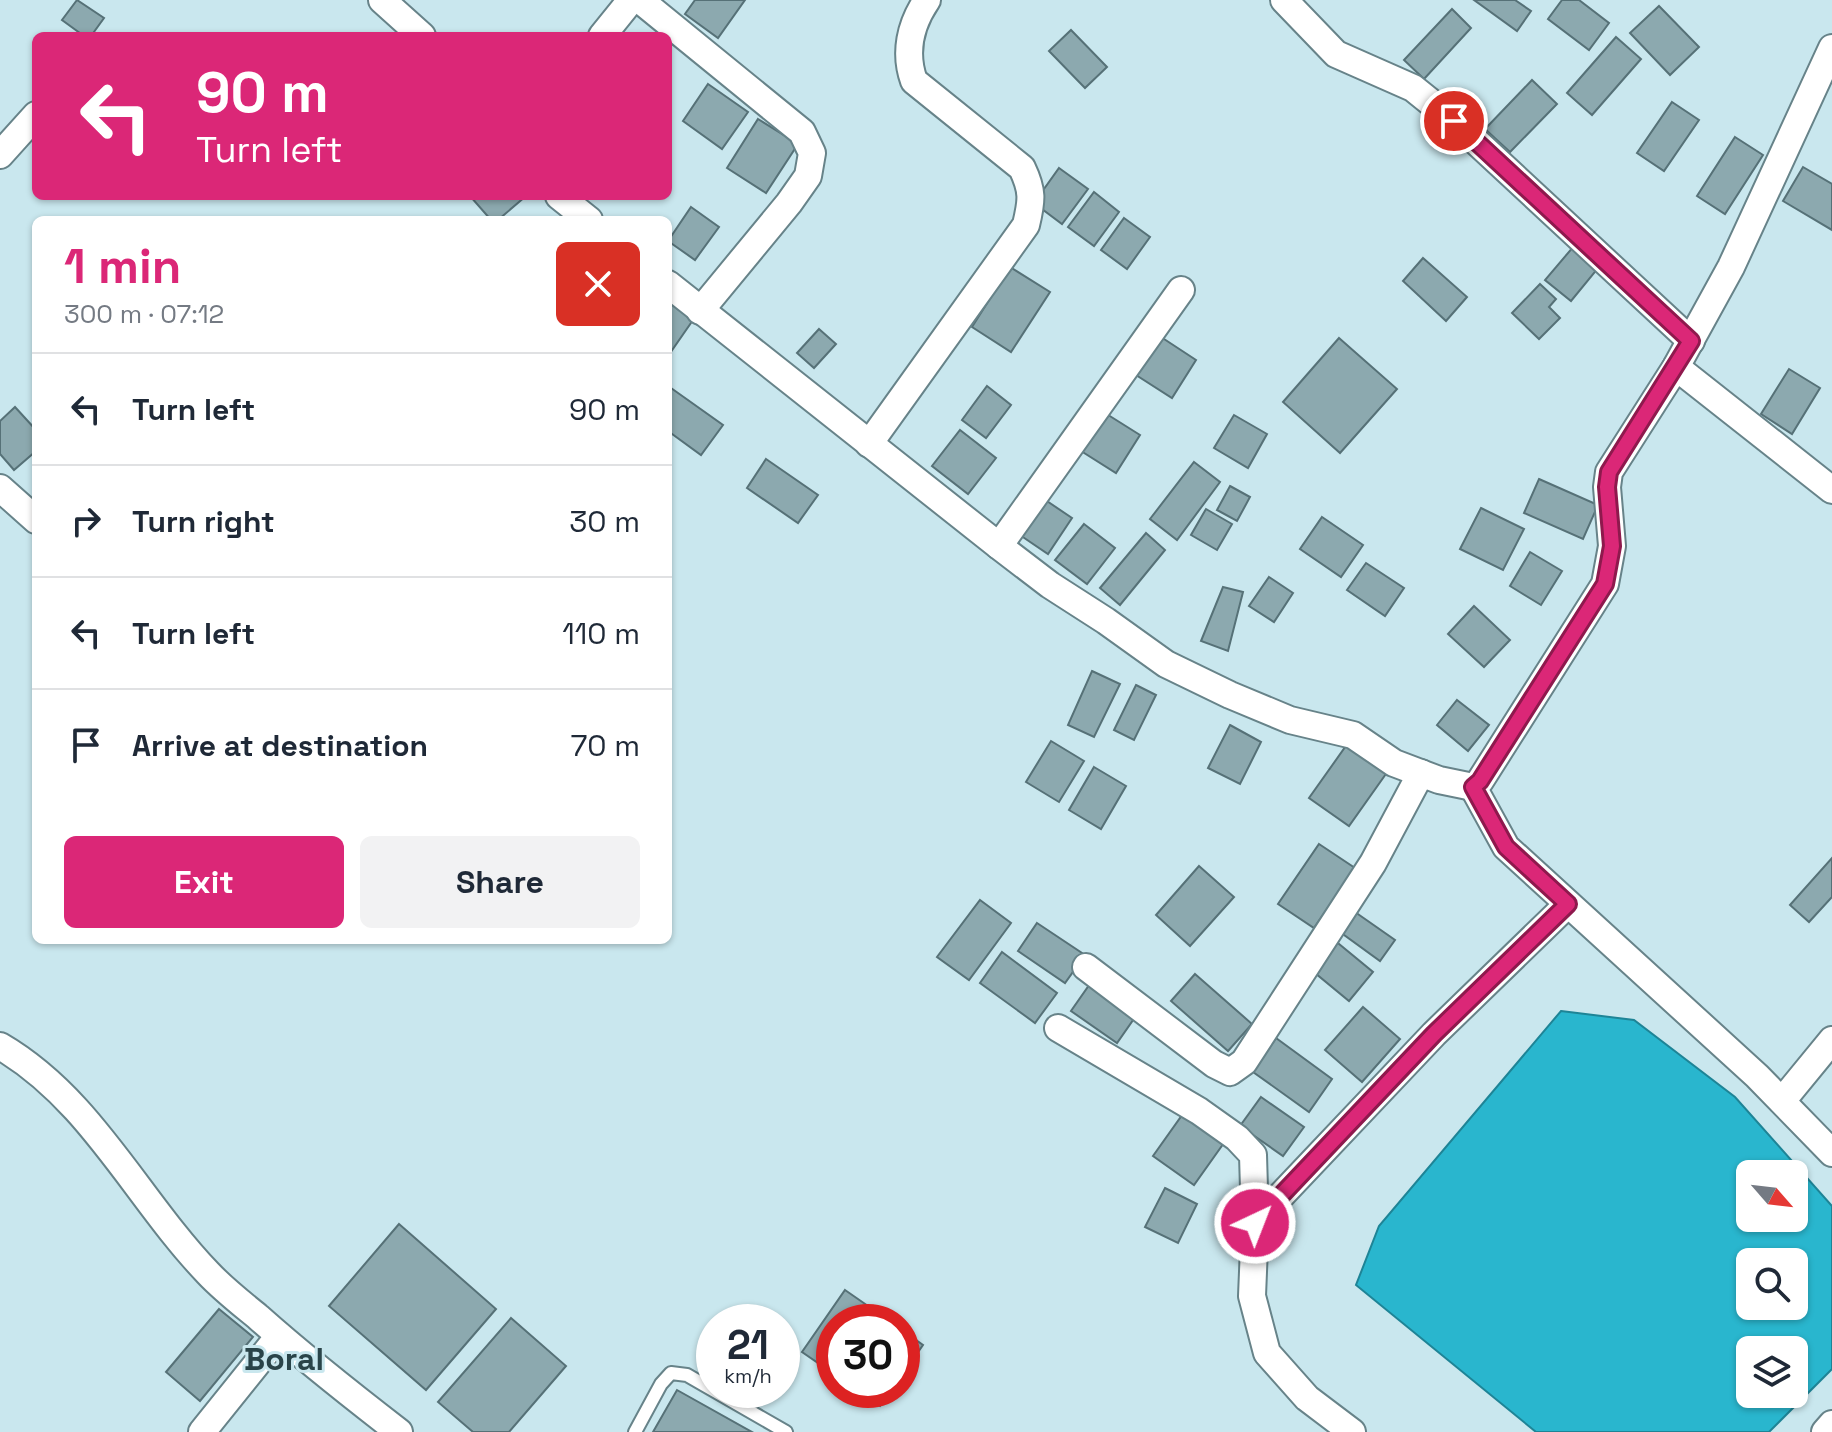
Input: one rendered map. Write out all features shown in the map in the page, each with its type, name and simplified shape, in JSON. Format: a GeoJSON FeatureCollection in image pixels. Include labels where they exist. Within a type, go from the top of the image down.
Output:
{"type":"FeatureCollection","features":[{"type":"Feature","properties":{"kind":"street"},"geometry":{"type":"LineString","coordinates":[[382,0],[418,32]]}},
{"type":"Feature","properties":{"kind":"street"},"geometry":{"type":"LineString","coordinates":[[605,32],[631,0]]}},
{"type":"Feature","properties":{"kind":"street"},"geometry":{"type":"LineString","coordinates":[[640,0],[802,132],[812,153],[808,176],[789,203],[700,311]]}},
{"type":"Feature","properties":{"kind":"street"},"geometry":{"type":"LineString","coordinates":[[869,444],[1026,225],[1031,206],[1031,188],[1022,168],[914,81],[908,47],[919,11],[927,0]]}},
{"type":"Feature","properties":{"kind":"street"},"geometry":{"type":"LineString","coordinates":[[1284,0],[1336,54],[1413,88],[1454,121],[1691,341]]}},
{"type":"Feature","properties":{"kind":"street"},"geometry":{"type":"LineString","coordinates":[[1473,787],[1480,781],[1550,674],[1605,584],[1612,546],[1607,487],[1609,472],[1676,367],[1731,267],[1832,48]]}},
{"type":"Feature","properties":{"kind":"street"},"geometry":{"type":"LineString","coordinates":[[0,155],[32,119]]}},
{"type":"Feature","properties":{"kind":"street"},"geometry":{"type":"LineString","coordinates":[[564,200],[584,216]]}},
{"type":"Feature","properties":{"kind":"street"},"geometry":{"type":"LineString","coordinates":[[672,287],[1050,585],[1166,664],[1290,720],[1353,735],[1394,763],[1439,780],[1473,787],[1506,847],[1782,1101],[1832,1153]]}},
{"type":"Feature","properties":{"kind":"street"},"geometry":{"type":"LineString","coordinates":[[999,546],[1181,290]]}},
{"type":"Feature","properties":{"kind":"street"},"geometry":{"type":"LineString","coordinates":[[1676,367],[1832,490]]}},
{"type":"Feature","properties":{"kind":"street"},"geometry":{"type":"LineString","coordinates":[[0,488],[32,516]]}},
{"type":"Feature","properties":{"kind":"street"},"geometry":{"type":"LineString","coordinates":[[1086,967],[1214,1064],[1230,1072],[1244,1062],[1373,863],[1421,773]]}},
{"type":"Feature","properties":{"kind":"street"},"geometry":{"type":"LineString","coordinates":[[1255,1223],[1434,1034],[1568,904]]}},
{"type":"Feature","properties":{"kind":"street"},"geometry":{"type":"LineString","coordinates":[[1058,1028],[1199,1111],[1237,1138],[1253,1155],[1255,1223],[1252,1296],[1267,1353],[1307,1398],[1352,1432]]}},
{"type":"Feature","properties":{"kind":"street"},"geometry":{"type":"LineString","coordinates":[[1782,1101],[1832,1040]]}},
{"type":"Feature","properties":{"kind":"street"},"geometry":{"type":"LineString","coordinates":[[0,1046],[50,1083],[95,1130],[156,1213],[209,1274],[322,1373],[399,1432]]}},
{"type":"Feature","properties":{"kind":"street"},"geometry":{"type":"LineString","coordinates":[[202,1432],[279,1336]]}},
{"type":"Feature","properties":{"kind":"street"},"geometry":{"type":"LineString","coordinates":[[1825,1432],[1832,1424]]}},
{"type":"Feature","properties":{"kind":"lane"},"geometry":{"type":"LineString","coordinates":[[635,1432],[661,1384],[671,1373],[687,1375],[786,1432]]}},
{"type":"Feature","properties":{"kind":"water"},"geometry":{"type":"Polygon","coordinates":[[[1561,1011],[1634,1020],[1735,1097],[1791,1160],[1736,1160],[1736,1232],[1808,1232],[1808,1179],[1832,1206],[1832,1369],[1808,1393],[1808,1336],[1736,1336],[1736,1408],[1793,1408],[1769,1432],[1536,1432],[1356,1285],[1379,1226],[1561,1011]]]}},
{"type":"Feature","properties":{"kind":"building"},"geometry":{"type":"Polygon","coordinates":[[[77,0],[104,18],[94,32],[78,32],[62,20],[77,0]]]}},
{"type":"Feature","properties":{"kind":"building"},"geometry":{"type":"Polygon","coordinates":[[[695,0],[745,0],[718,38],[685,14],[695,0]]]}},
{"type":"Feature","properties":{"kind":"building"},"geometry":{"type":"Polygon","coordinates":[[[1474,0],[1515,0],[1531,11],[1517,31],[1474,0]]]}},
{"type":"Feature","properties":{"kind":"building"},"geometry":{"type":"Polygon","coordinates":[[[1562,0],[1579,0],[1609,23],[1589,50],[1548,19],[1562,0]]]}},
{"type":"Feature","properties":{"kind":"building"},"geometry":{"type":"Polygon","coordinates":[[[1659,6],[1699,47],[1670,75],[1630,33],[1659,6]]]}},
{"type":"Feature","properties":{"kind":"building"},"geometry":{"type":"Polygon","coordinates":[[[1452,9],[1471,28],[1424,79],[1404,60],[1452,9]]]}},
{"type":"Feature","properties":{"kind":"building"},"geometry":{"type":"Polygon","coordinates":[[[1071,30],[1107,67],[1085,88],[1049,51],[1071,30]]]}},
{"type":"Feature","properties":{"kind":"building"},"geometry":{"type":"Polygon","coordinates":[[[1616,37],[1641,59],[1592,115],[1567,93],[1616,37]]]}},
{"type":"Feature","properties":{"kind":"building"},"geometry":{"type":"Polygon","coordinates":[[[1532,80],[1557,104],[1510,152],[1485,129],[1532,80]]]}},
{"type":"Feature","properties":{"kind":"building"},"geometry":{"type":"Polygon","coordinates":[[[708,84],[748,112],[722,149],[683,121],[708,84]]]}},
{"type":"Feature","properties":{"kind":"building"},"geometry":{"type":"Polygon","coordinates":[[[1672,102],[1699,120],[1664,171],[1637,153],[1672,102]]]}},
{"type":"Feature","properties":{"kind":"building"},"geometry":{"type":"Polygon","coordinates":[[[758,119],[798,144],[766,193],[727,168],[758,119]]]}},
{"type":"Feature","properties":{"kind":"building"},"geometry":{"type":"Polygon","coordinates":[[[1735,137],[1763,155],[1725,214],[1697,196],[1735,137]]]}},
{"type":"Feature","properties":{"kind":"building"},"geometry":{"type":"Polygon","coordinates":[[[1803,167],[1832,184],[1832,230],[1783,201],[1803,167]]]}},
{"type":"Feature","properties":{"kind":"building"},"geometry":{"type":"Polygon","coordinates":[[[1059,168],[1088,189],[1062,224],[1034,203],[1059,168]]]}},
{"type":"Feature","properties":{"kind":"building"},"geometry":{"type":"Polygon","coordinates":[[[1094,192],[1119,212],[1094,246],[1068,227],[1094,192]]]}},
{"type":"Feature","properties":{"kind":"building"},"geometry":{"type":"Polygon","coordinates":[[[474,200],[521,200],[503,216],[488,216],[474,200]]]}},
{"type":"Feature","properties":{"kind":"building"},"geometry":{"type":"Polygon","coordinates":[[[691,207],[719,227],[695,260],[672,244],[672,235],[691,207]]]}},
{"type":"Feature","properties":{"kind":"building"},"geometry":{"type":"Polygon","coordinates":[[[1124,218],[1150,237],[1127,269],[1101,250],[1124,218]]]}},
{"type":"Feature","properties":{"kind":"building"},"geometry":{"type":"Polygon","coordinates":[[[1574,246],[1599,267],[1571,301],[1545,280],[1574,246]]]}},
{"type":"Feature","properties":{"kind":"building"},"geometry":{"type":"Polygon","coordinates":[[[1423,258],[1467,297],[1446,321],[1403,281],[1423,258]]]}},
{"type":"Feature","properties":{"kind":"building"},"geometry":{"type":"Polygon","coordinates":[[[1010,267],[1050,292],[1011,352],[972,327],[1010,267]]]}},
{"type":"Feature","properties":{"kind":"building"},"geometry":{"type":"Polygon","coordinates":[[[1540,284],[1556,299],[1549,307],[1560,318],[1539,339],[1512,313],[1540,284]]]}},
{"type":"Feature","properties":{"kind":"building"},"geometry":{"type":"Polygon","coordinates":[[[672,305],[693,320],[672,350],[672,305]]]}},
{"type":"Feature","properties":{"kind":"building"},"geometry":{"type":"Polygon","coordinates":[[[819,329],[836,344],[814,368],[797,353],[819,329]]]}},
{"type":"Feature","properties":{"kind":"building"},"geometry":{"type":"Polygon","coordinates":[[[1161,337],[1196,360],[1172,398],[1136,375],[1161,337]]]}},
{"type":"Feature","properties":{"kind":"building"},"geometry":{"type":"Polygon","coordinates":[[[1339,338],[1397,389],[1340,453],[1283,402],[1339,338]]]}},
{"type":"Feature","properties":{"kind":"building"},"geometry":{"type":"Polygon","coordinates":[[[1789,369],[1820,388],[1792,434],[1761,414],[1789,369]]]}},
{"type":"Feature","properties":{"kind":"building"},"geometry":{"type":"Polygon","coordinates":[[[987,386],[1011,405],[986,438],[962,420],[987,386]]]}},
{"type":"Feature","properties":{"kind":"building"},"geometry":{"type":"Polygon","coordinates":[[[672,389],[723,425],[701,455],[672,434],[672,389]]]}},
{"type":"Feature","properties":{"kind":"building"},"geometry":{"type":"Polygon","coordinates":[[[15,407],[32,426],[32,454],[14,470],[0,454],[0,421],[15,407]]]}},
{"type":"Feature","properties":{"kind":"building"},"geometry":{"type":"Polygon","coordinates":[[[1105,413],[1140,435],[1116,473],[1081,451],[1105,413]]]}},
{"type":"Feature","properties":{"kind":"building"},"geometry":{"type":"Polygon","coordinates":[[[1234,415],[1267,434],[1248,468],[1214,448],[1234,415]]]}},
{"type":"Feature","properties":{"kind":"building"},"geometry":{"type":"Polygon","coordinates":[[[960,430],[996,458],[968,494],[932,466],[960,430]]]}},
{"type":"Feature","properties":{"kind":"building"},"geometry":{"type":"Polygon","coordinates":[[[766,459],[818,495],[798,523],[747,488],[766,459]]]}},
{"type":"Feature","properties":{"kind":"building"},"geometry":{"type":"Polygon","coordinates":[[[1194,462],[1220,482],[1177,540],[1150,519],[1194,462]]]}},
{"type":"Feature","properties":{"kind":"building"},"geometry":{"type":"Polygon","coordinates":[[[1539,479],[1598,505],[1583,539],[1524,513],[1539,479]]]}},
{"type":"Feature","properties":{"kind":"building"},"geometry":{"type":"Polygon","coordinates":[[[1230,486],[1250,497],[1237,521],[1217,510],[1230,486]]]}},
{"type":"Feature","properties":{"kind":"building"},"geometry":{"type":"Polygon","coordinates":[[[1038,495],[1072,518],[1048,554],[1014,531],[1038,495]]]}},
{"type":"Feature","properties":{"kind":"building"},"geometry":{"type":"Polygon","coordinates":[[[1481,508],[1524,529],[1503,570],[1460,549],[1481,508]]]}},
{"type":"Feature","properties":{"kind":"building"},"geometry":{"type":"Polygon","coordinates":[[[1206,509],[1232,524],[1217,550],[1191,535],[1206,509]]]}},
{"type":"Feature","properties":{"kind":"building"},"geometry":{"type":"Polygon","coordinates":[[[1322,517],[1363,545],[1341,577],[1300,549],[1322,517]]]}},
{"type":"Feature","properties":{"kind":"building"},"geometry":{"type":"Polygon","coordinates":[[[1084,524],[1115,548],[1087,584],[1055,560],[1084,524]]]}},
{"type":"Feature","properties":{"kind":"building"},"geometry":{"type":"Polygon","coordinates":[[[1146,533],[1165,550],[1120,605],[1100,588],[1146,533]]]}},
{"type":"Feature","properties":{"kind":"building"},"geometry":{"type":"Polygon","coordinates":[[[1530,552],[1562,571],[1541,605],[1510,586],[1530,552]]]}},
{"type":"Feature","properties":{"kind":"building"},"geometry":{"type":"Polygon","coordinates":[[[1366,563],[1404,588],[1385,616],[1347,590],[1366,563]]]}},
{"type":"Feature","properties":{"kind":"building"},"geometry":{"type":"Polygon","coordinates":[[[1269,577],[1293,593],[1274,622],[1249,606],[1269,577]]]}},
{"type":"Feature","properties":{"kind":"building"},"geometry":{"type":"Polygon","coordinates":[[[1223,587],[1243,592],[1228,651],[1201,641],[1223,587]]]}},
{"type":"Feature","properties":{"kind":"building"},"geometry":{"type":"Polygon","coordinates":[[[1474,606],[1510,640],[1484,667],[1448,634],[1474,606]]]}},
{"type":"Feature","properties":{"kind":"building"},"geometry":{"type":"Polygon","coordinates":[[[1092,671],[1120,684],[1094,737],[1068,725],[1092,671]]]}},
{"type":"Feature","properties":{"kind":"building"},"geometry":{"type":"Polygon","coordinates":[[[1136,685],[1156,695],[1134,740],[1114,730],[1136,685]]]}},
{"type":"Feature","properties":{"kind":"building"},"geometry":{"type":"Polygon","coordinates":[[[1457,700],[1489,725],[1468,751],[1437,725],[1457,700]]]}},
{"type":"Feature","properties":{"kind":"building"},"geometry":{"type":"Polygon","coordinates":[[[1230,725],[1261,742],[1240,784],[1208,768],[1230,725]]]}},
{"type":"Feature","properties":{"kind":"building"},"geometry":{"type":"Polygon","coordinates":[[[1051,741],[1084,761],[1059,802],[1026,782],[1051,741]]]}},
{"type":"Feature","properties":{"kind":"building"},"geometry":{"type":"Polygon","coordinates":[[[1348,743],[1388,771],[1349,826],[1309,798],[1348,743]]]}},
{"type":"Feature","properties":{"kind":"building"},"geometry":{"type":"Polygon","coordinates":[[[1094,767],[1126,786],[1101,829],[1069,810],[1094,767]]]}},
{"type":"Feature","properties":{"kind":"building"},"geometry":{"type":"Polygon","coordinates":[[[1319,844],[1355,868],[1314,928],[1278,904],[1319,844]]]}},
{"type":"Feature","properties":{"kind":"building"},"geometry":{"type":"Polygon","coordinates":[[[1832,858],[1832,897],[1809,922],[1790,905],[1832,858]]]}},
{"type":"Feature","properties":{"kind":"building"},"geometry":{"type":"Polygon","coordinates":[[[1199,866],[1234,897],[1190,946],[1156,915],[1199,866]]]}},
{"type":"Feature","properties":{"kind":"building"},"geometry":{"type":"Polygon","coordinates":[[[980,900],[1011,923],[969,980],[937,957],[980,900]]]}},
{"type":"Feature","properties":{"kind":"building"},"geometry":{"type":"Polygon","coordinates":[[[1355,912],[1395,940],[1380,961],[1340,932],[1355,912]]]}},
{"type":"Feature","properties":{"kind":"building"},"geometry":{"type":"Polygon","coordinates":[[[1037,923],[1085,955],[1065,983],[1018,951],[1037,923]]]}},
{"type":"Feature","properties":{"kind":"building"},"geometry":{"type":"Polygon","coordinates":[[[1333,939],[1373,972],[1349,1001],[1309,968],[1333,939]]]}},
{"type":"Feature","properties":{"kind":"building"},"geometry":{"type":"Polygon","coordinates":[[[1002,952],[1057,993],[1035,1023],[980,983],[1002,952]]]}},
{"type":"Feature","properties":{"kind":"building"},"geometry":{"type":"Polygon","coordinates":[[[1195,974],[1252,1024],[1228,1051],[1171,1001],[1195,974]]]}},
{"type":"Feature","properties":{"kind":"building"},"geometry":{"type":"Polygon","coordinates":[[[1092,981],[1138,1013],[1117,1043],[1071,1011],[1092,981]]]}},
{"type":"Feature","properties":{"kind":"building"},"geometry":{"type":"Polygon","coordinates":[[[1363,1007],[1400,1039],[1362,1082],[1325,1050],[1363,1007]]]}},
{"type":"Feature","properties":{"kind":"building"},"geometry":{"type":"Polygon","coordinates":[[[1276,1038],[1332,1079],[1309,1112],[1253,1072],[1276,1038]]]}},
{"type":"Feature","properties":{"kind":"building"},"geometry":{"type":"Polygon","coordinates":[[[1261,1097],[1304,1127],[1283,1156],[1240,1126],[1261,1097]]]}},
{"type":"Feature","properties":{"kind":"building"},"geometry":{"type":"Polygon","coordinates":[[[1185,1111],[1226,1140],[1194,1185],[1153,1156],[1185,1111]]]}},
{"type":"Feature","properties":{"kind":"building"},"geometry":{"type":"Polygon","coordinates":[[[1165,1188],[1197,1204],[1178,1243],[1145,1227],[1165,1188]]]}},
{"type":"Feature","properties":{"kind":"building"},"geometry":{"type":"Polygon","coordinates":[[[399,1224],[496,1309],[426,1390],[329,1306],[399,1224]]]}},
{"type":"Feature","properties":{"kind":"building"},"geometry":{"type":"Polygon","coordinates":[[[845,1290],[865,1304],[835,1304],[845,1290]]]}},
{"type":"Feature","properties":{"kind":"building"},"geometry":{"type":"Polygon","coordinates":[[[219,1309],[253,1337],[200,1401],[166,1372],[219,1309]]]}},
{"type":"Feature","properties":{"kind":"building"},"geometry":{"type":"Polygon","coordinates":[[[511,1318],[566,1366],[509,1432],[473,1432],[438,1402],[511,1318]]]}},
{"type":"Feature","properties":{"kind":"building"},"geometry":{"type":"Polygon","coordinates":[[[816,1332],[816,1362],[802,1352],[816,1332]]]}},
{"type":"Feature","properties":{"kind":"building"},"geometry":{"type":"Polygon","coordinates":[[[677,1390],[696,1401],[696,1408],[709,1408],[752,1432],[653,1432],[677,1390]]]}},
{"type":"Feature","properties":{"kind":"district","name":"Boral"},"geometry":{"type":"Point","coordinates":[284,1359]}},
{"type":"Feature","properties":{"kind":"route"},"geometry":{"type":"LineString","coordinates":[[1255,1223],[1434,1034],[1568,904],[1506,847],[1473,787],[1544,683],[1605,584],[1612,546],[1608,523],[1609,472],[1691,341],[1454,121]]}}]}
